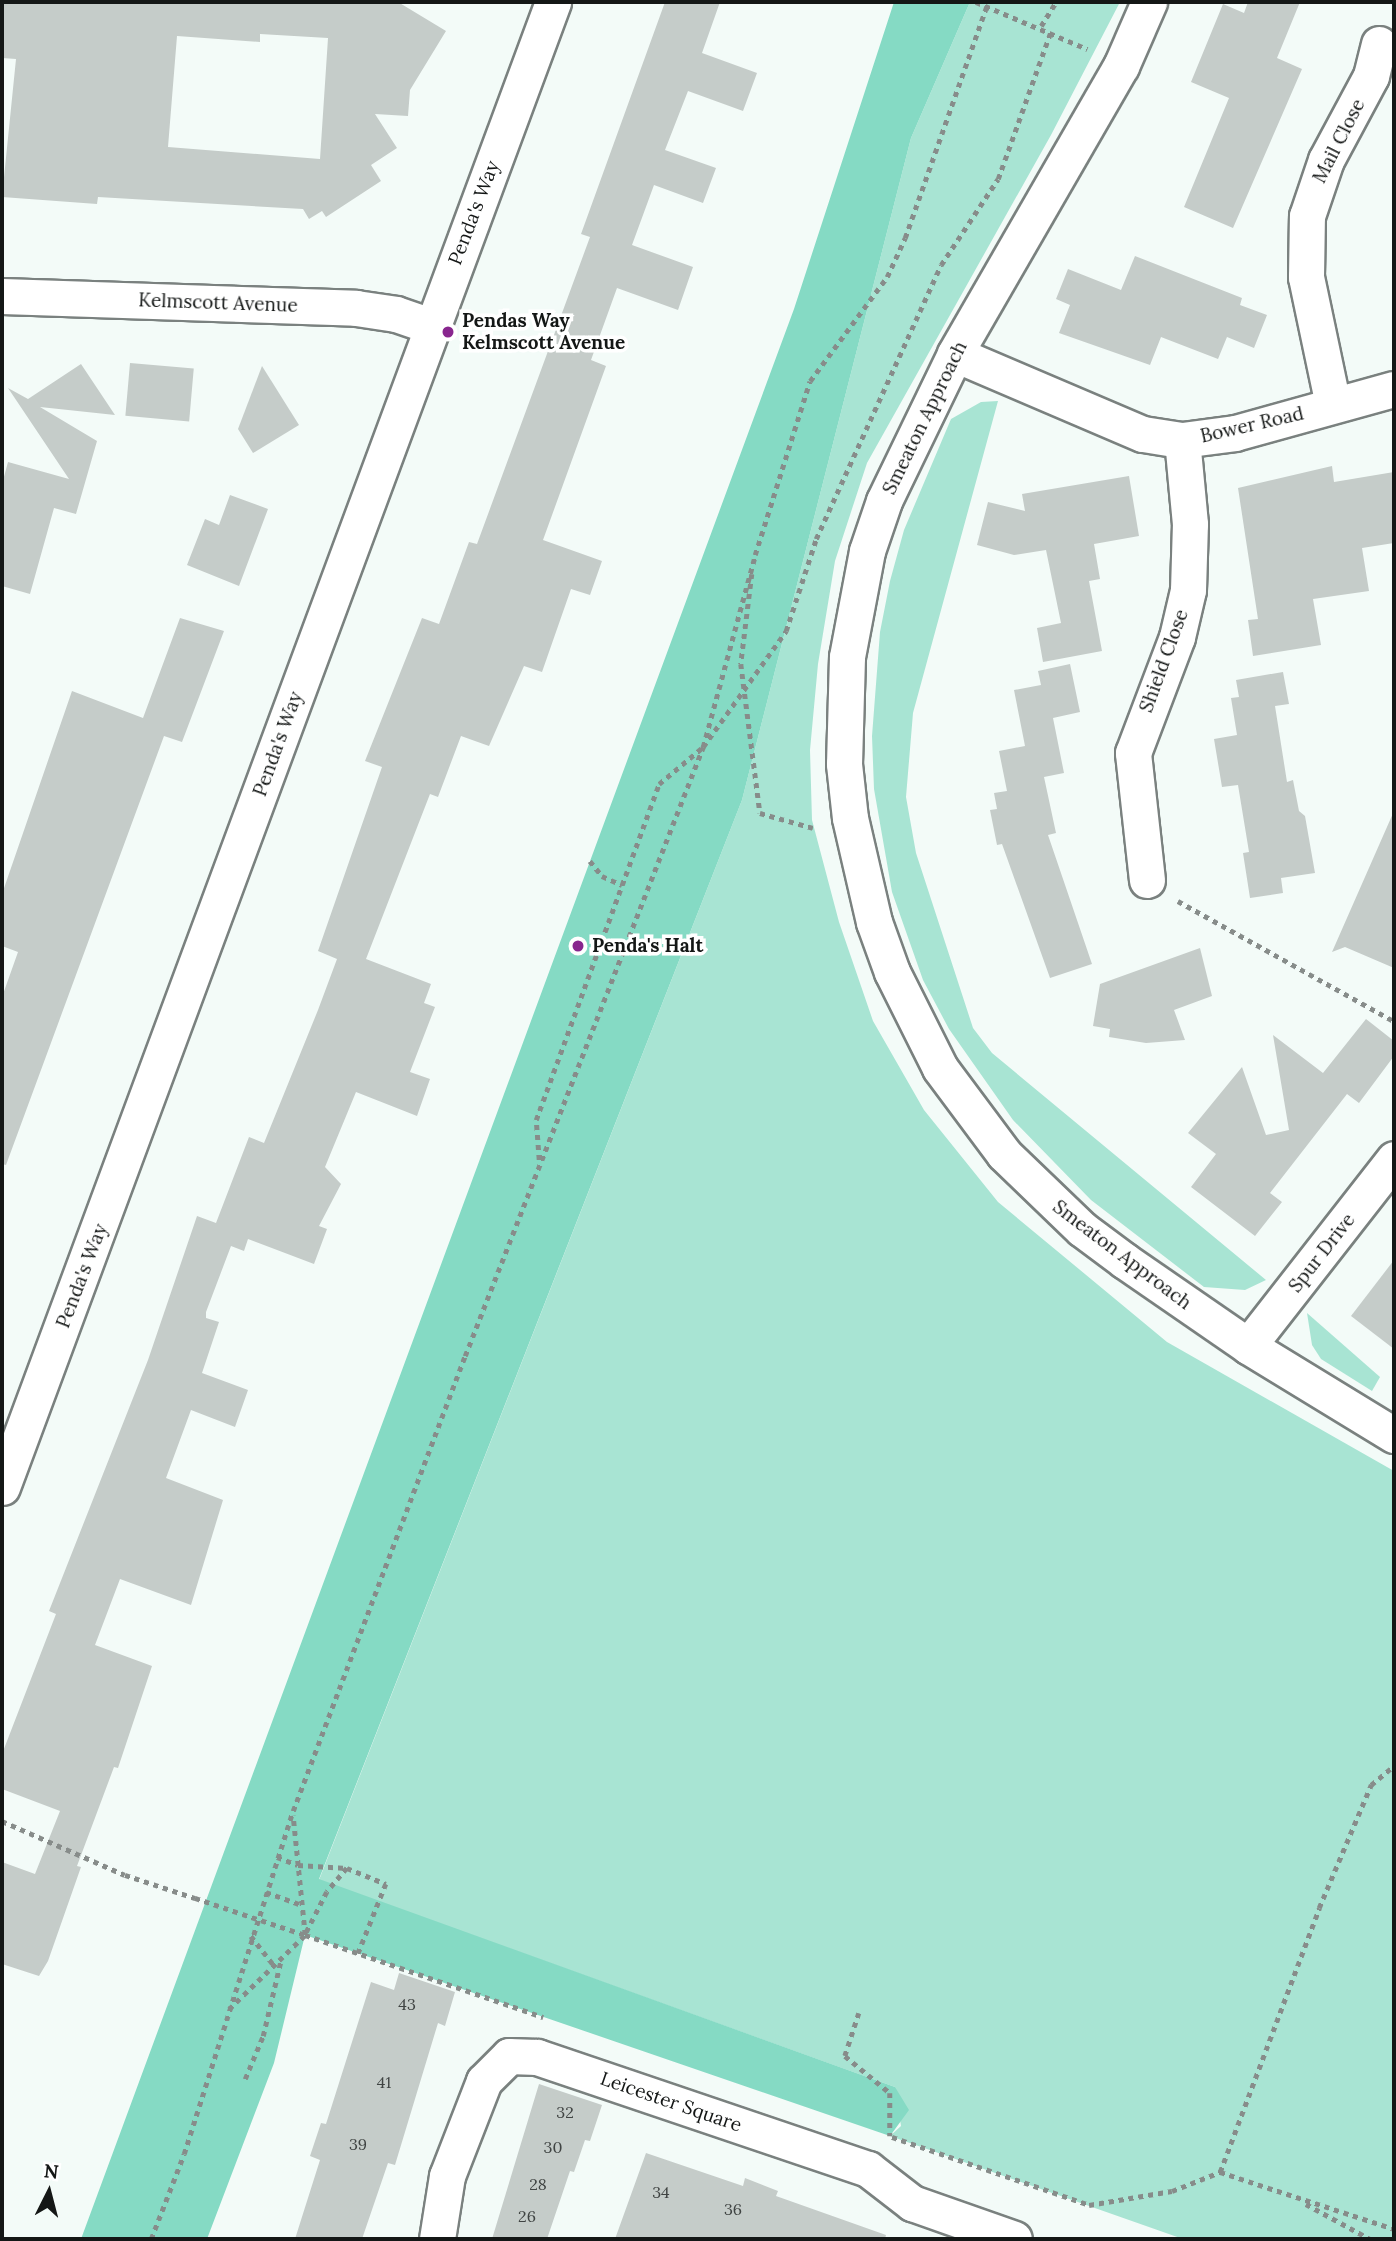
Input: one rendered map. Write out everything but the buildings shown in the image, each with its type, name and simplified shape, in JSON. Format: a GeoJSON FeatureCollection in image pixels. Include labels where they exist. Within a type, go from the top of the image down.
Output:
{"type":"FeatureCollection","features":[{"type":"Feature","properties":{"kind":"street","name":"Penda's Way"},"geometry":{"type":"LineString","coordinates":[[2,1487],[553,2]]}},
{"type":"Feature","properties":{"kind":"street","name":"Smeaton Approach"},"geometry":{"type":"LineString","coordinates":[[1149,2],[1121,66],[955,354],[884,501],[855,604],[844,710],[852,829],[874,922],[892,972],[940,1068],[1013,1164],[1082,1229],[1248,1346],[1394,1435]]}},
{"type":"Feature","properties":{"kind":"street","name":"Mail Close"},"geometry":{"type":"LineString","coordinates":[[1333,405],[1306,276],[1307,216],[1315,188],[1358,106],[1380,44]]}},
{"type":"Feature","properties":{"kind":"street","name":"Kelmscott Avenue"},"geometry":{"type":"LineString","coordinates":[[2,296],[356,308],[397,314],[431,326]]}},
{"type":"Feature","properties":{"kind":"street","name":"Bower Road"},"geometry":{"type":"LineString","coordinates":[[955,354],[1143,434],[1182,440],[1235,433],[1394,389]]}},
{"type":"Feature","properties":{"kind":"street","name":"Shield Close"},"geometry":{"type":"LineString","coordinates":[[1147,880],[1133,753],[1177,637],[1188,590],[1190,524],[1182,440]]}},
{"type":"Feature","properties":{"kind":"street","name":"Spur Drive"},"geometry":{"type":"LineString","coordinates":[[1248,1346],[1394,1159]]}},
{"type":"Feature","properties":{"kind":"street","name":"Leicester Square"},"geometry":{"type":"LineString","coordinates":[[437,2239],[447,2176],[479,2092],[484,2081],[509,2056],[537,2057],[868,2169],[912,2203],[1014,2239]]}},
{"type":"Feature","properties":{"kind":"path"},"geometry":{"type":"LineString","coordinates":[[976,2],[1041,26],[1094,52]]}},
{"type":"Feature","properties":{"kind":"path"},"geometry":{"type":"LineString","coordinates":[[1041,26],[1056,2]]}},
{"type":"Feature","properties":{"kind":"path"},"geometry":{"type":"LineString","coordinates":[[151,2239],[184,2154],[227,2010],[293,1811],[539,1164],[703,747],[755,555],[810,381],[887,277],[901,248],[987,4]]}},
{"type":"Feature","properties":{"kind":"path"},"geometry":{"type":"LineString","coordinates":[[539,1164],[536,1120],[659,784],[703,747],[786,631],[816,539],[941,265],[998,179],[1051,31]]}},
{"type":"Feature","properties":{"kind":"path"},"geometry":{"type":"LineString","coordinates":[[755,555],[741,664],[760,813],[811,828],[852,829]]}},
{"type":"Feature","properties":{"kind":"path"},"geometry":{"type":"LineString","coordinates":[[590,861],[601,876],[622,885]]}},
{"type":"Feature","properties":{"kind":"path"},"geometry":{"type":"LineString","coordinates":[[1147,880],[1191,910],[1394,1021]]}},
{"type":"Feature","properties":{"kind":"path"},"geometry":{"type":"LineString","coordinates":[[1220,2172],[1319,1908],[1371,1785],[1394,1766]]}},
{"type":"Feature","properties":{"kind":"path"},"geometry":{"type":"LineString","coordinates":[[293,1811],[304,1935]]}},
{"type":"Feature","properties":{"kind":"path"},"geometry":{"type":"LineString","coordinates":[[2,1821],[125,1875],[553,2020]]}},
{"type":"Feature","properties":{"kind":"path"},"geometry":{"type":"LineString","coordinates":[[278,1857],[298,1865],[347,1868],[387,1884],[358,1954]]}},
{"type":"Feature","properties":{"kind":"path"},"geometry":{"type":"LineString","coordinates":[[227,2010],[304,1935],[327,1892],[347,1868]]}},
{"type":"Feature","properties":{"kind":"path"},"geometry":{"type":"LineString","coordinates":[[266,1892],[302,1905]]}},
{"type":"Feature","properties":{"kind":"path"},"geometry":{"type":"LineString","coordinates":[[251,1936],[274,1965]]}},
{"type":"Feature","properties":{"kind":"path"},"geometry":{"type":"LineString","coordinates":[[245,2079],[263,2036],[282,1957]]}},
{"type":"Feature","properties":{"kind":"path"},"geometry":{"type":"LineString","coordinates":[[859,2014],[845,2056],[890,2093],[890,2136]]}},
{"type":"Feature","properties":{"kind":"path"},"geometry":{"type":"LineString","coordinates":[[877,2132],[1089,2205],[1172,2191],[1220,2172],[1394,2229]]}},
{"type":"Feature","properties":{"kind":"path"},"geometry":{"type":"LineString","coordinates":[[1298,2199],[1370,2239]]}},
{"type":"Feature","properties":{"kind":"green space"},"geometry":{"type":"Polygon","coordinates":[[[894,2],[970,2],[911,138],[742,800],[319,1879],[895,2087],[909,2110],[890,2136],[305,1935],[274,2063],[207,2239],[81,2239],[794,309],[894,2]]]}},
{"type":"Feature","properties":{"kind":"green space"},"geometry":{"type":"Polygon","coordinates":[[[970,2],[1120,2],[1051,135],[867,463],[835,561],[818,664],[810,750],[812,820],[839,922],[873,1021],[924,1110],[998,1202],[1167,1342],[1394,1471],[1394,2239],[1183,2239],[890,2136],[901,2126],[895,2087],[319,1880],[742,800],[911,138],[970,2]]]}},
{"type":"Feature","properties":{"kind":"green space"},"geometry":{"type":"Polygon","coordinates":[[[998,401],[913,713],[906,797],[916,853],[973,1028],[992,1053],[1266,1280],[1245,1290],[1204,1287],[1091,1200],[1013,1120],[949,1029],[923,980],[892,892],[874,789],[872,736],[880,632],[890,581],[904,530],[951,419],[981,402],[998,401]]]}},
{"type":"Feature","properties":{"kind":"green space"},"geometry":{"type":"Polygon","coordinates":[[[1307,1313],[1380,1377],[1372,1391],[1321,1359],[1312,1345],[1307,1313]]]}},
{"type":"Feature","properties":{"kind":"place","name":"Pendas Way Kelmscott Avenue"},"geometry":{"type":"Point","coordinates":[448,332]}},
{"type":"Feature","properties":{"kind":"place","name":"Penda's Halt"},"geometry":{"type":"Point","coordinates":[578,946]}}]}
